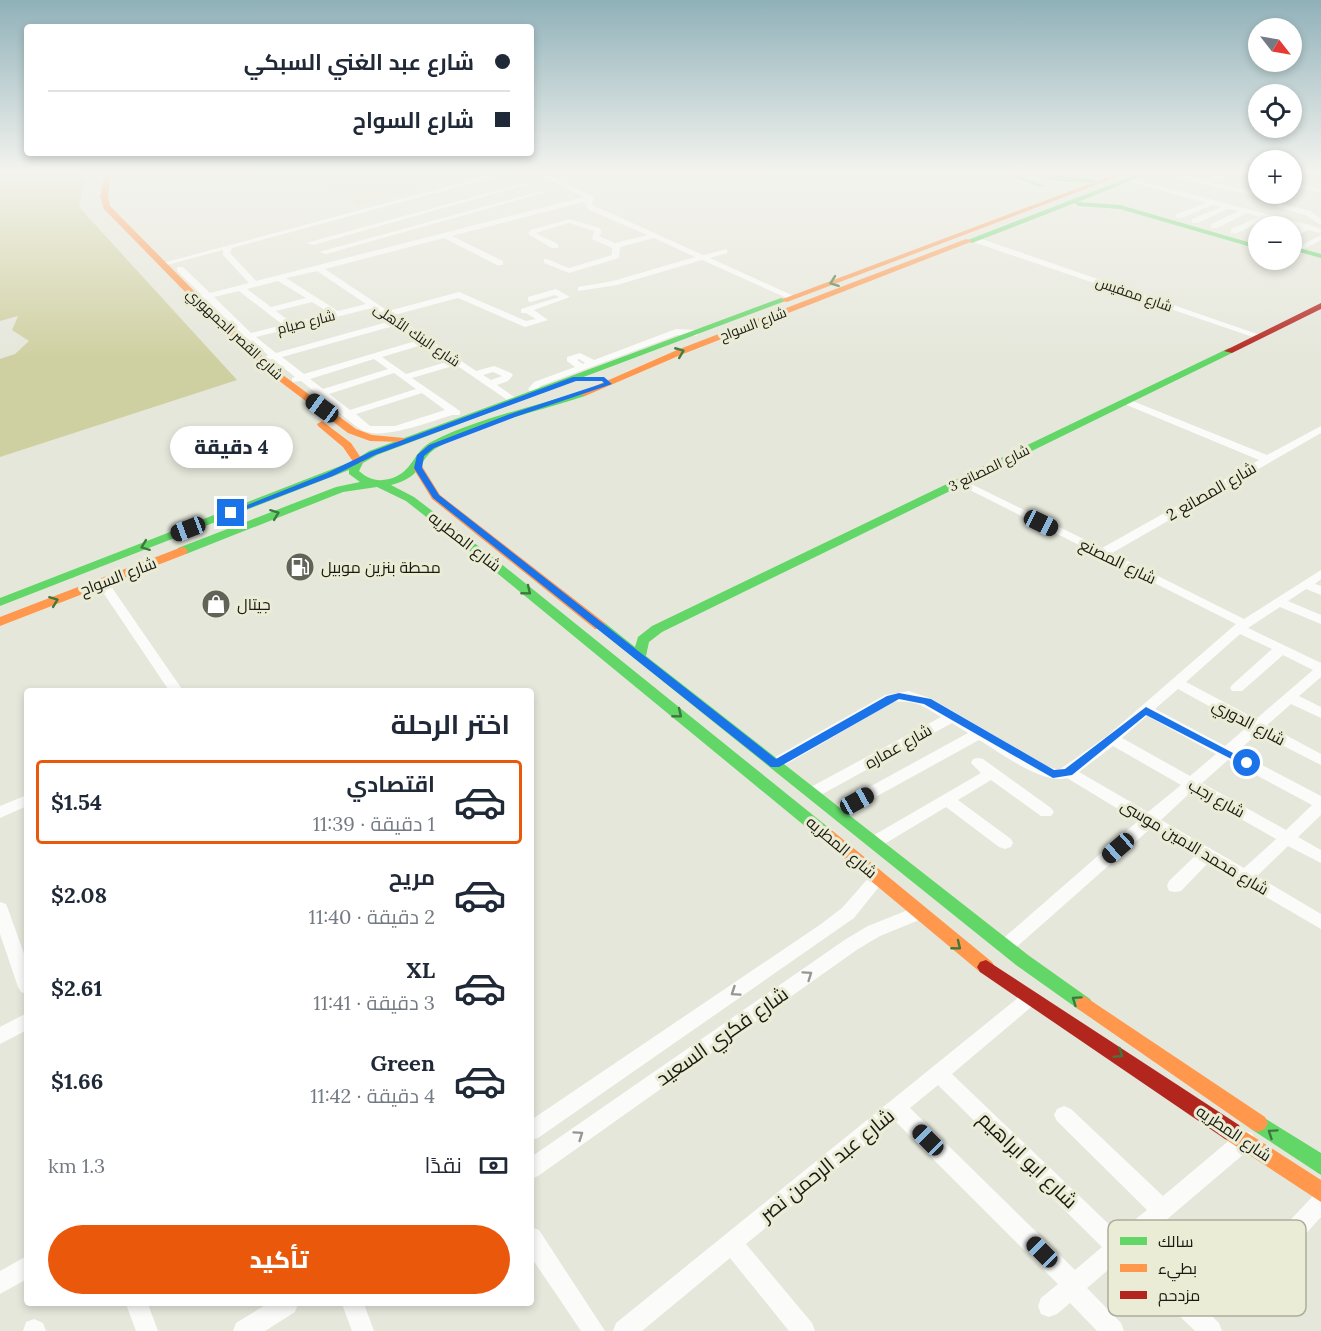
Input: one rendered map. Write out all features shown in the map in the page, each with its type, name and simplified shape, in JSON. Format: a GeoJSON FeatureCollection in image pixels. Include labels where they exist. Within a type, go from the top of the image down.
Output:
{"type":"FeatureCollection","features":[{"type":"Feature","properties":{"kind":"main road","name":"شارع القصر الجمهوري"},"geometry":{"type":"LineString","coordinates":[[121,235],[172,291],[349,448],[357,462]]}},
{"type":"Feature","properties":{"kind":"main road","name":"شارع القصر الجمهوري"},"geometry":{"type":"LineString","coordinates":[[135,235],[163,264],[267,358],[287,382],[307,398],[352,430],[370,438],[414,439]]}},
{"type":"Feature","properties":{"kind":"main road","name":"شارع السواح"},"geometry":{"type":"LineString","coordinates":[[0,602],[536,393],[578,373],[616,363],[951,239],[971,235]]}},
{"type":"Feature","properties":{"kind":"main road","name":"شارع السواح"},"geometry":{"type":"LineString","coordinates":[[0,622],[340,489],[402,479],[418,468],[421,455],[443,441],[512,415],[608,384],[680,352],[974,235]]}},
{"type":"Feature","properties":{"kind":"main road"},"geometry":{"type":"LineString","coordinates":[[1220,235],[1248,244]]}},
{"type":"Feature","properties":{"kind":"main road"},"geometry":{"type":"LineString","coordinates":[[1302,253],[1321,258]]}},
{"type":"Feature","properties":{"kind":"main road","name":"شارع المصانع 3"},"geometry":{"type":"LineString","coordinates":[[639,657],[638,650],[644,638],[657,629],[1321,306]]}},
{"type":"Feature","properties":{"kind":"main road"},"geometry":{"type":"LineString","coordinates":[[616,363],[616,367],[620,369],[646,368]]}},
{"type":"Feature","properties":{"kind":"main road"},"geometry":{"type":"LineString","coordinates":[[578,373],[606,380],[608,384]]}},
{"type":"Feature","properties":{"kind":"main road"},"geometry":{"type":"LineString","coordinates":[[349,448],[365,444],[370,438]]}},
{"type":"Feature","properties":{"kind":"main road"},"geometry":{"type":"LineString","coordinates":[[357,462],[353,469],[355,475],[375,483]]}},
{"type":"Feature","properties":{"kind":"main road","name":"شارع المطريه"},"geometry":{"type":"LineString","coordinates":[[418,468],[434,494],[906,866],[1002,945],[1122,1032],[1321,1165]]}},
{"type":"Feature","properties":{"kind":"main road"},"geometry":{"type":"LineString","coordinates":[[326,476],[338,481],[340,489]]}},
{"type":"Feature","properties":{"kind":"main road","name":"شارع المطريه"},"geometry":{"type":"LineString","coordinates":[[375,483],[410,499],[878,878],[978,962],[1111,1049],[1321,1192]]}},
{"type":"Feature","properties":{"kind":"main road"},"geometry":{"type":"LineString","coordinates":[[410,499],[412,491],[417,487],[425,488],[434,494]]}},
{"type":"Feature","properties":{"kind":"main road","name":"شارع المصانع 3"},"geometry":{"type":"LineString","coordinates":[[603,628],[635,632],[657,629]]}},
{"type":"Feature","properties":{"kind":"main road"},"geometry":{"type":"LineString","coordinates":[[906,866],[908,878],[942,909],[945,921],[940,932]]}},
{"type":"Feature","properties":{"kind":"main road"},"geometry":{"type":"LineString","coordinates":[[978,962],[982,952],[1002,945]]}},
{"type":"Feature","properties":{"kind":"street"},"geometry":{"type":"LineString","coordinates":[[163,264],[273,235]]}},
{"type":"Feature","properties":{"kind":"street"},"geometry":{"type":"LineString","coordinates":[[299,235],[339,263]]}},
{"type":"Feature","properties":{"kind":"street"},"geometry":{"type":"LineString","coordinates":[[310,243],[339,235]]}},
{"type":"Feature","properties":{"kind":"street"},"geometry":{"type":"LineString","coordinates":[[323,252],[385,235]]}},
{"type":"Feature","properties":{"kind":"street"},"geometry":{"type":"LineString","coordinates":[[180,268],[202,298],[445,235]]}},
{"type":"Feature","properties":{"kind":"street"},"geometry":{"type":"LineString","coordinates":[[445,235],[500,264]]}},
{"type":"Feature","properties":{"kind":"street"},"geometry":{"type":"LineString","coordinates":[[536,235],[555,246]]}},
{"type":"Feature","properties":{"kind":"street"},"geometry":{"type":"LineString","coordinates":[[596,235],[595,237],[616,246],[654,236],[792,297]]}},
{"type":"Feature","properties":{"kind":"street","name":"شارع ممفيس"},"geometry":{"type":"LineString","coordinates":[[980,235],[1258,336]]}},
{"type":"Feature","properties":{"kind":"street"},"geometry":{"type":"LineString","coordinates":[[1302,247],[1321,237]]}},
{"type":"Feature","properties":{"kind":"street"},"geometry":{"type":"LineString","coordinates":[[547,261],[569,271],[616,256],[616,246]]}},
{"type":"Feature","properties":{"kind":"street"},"geometry":{"type":"LineString","coordinates":[[229,247],[226,253],[254,284]]}},
{"type":"Feature","properties":{"kind":"street"},"geometry":{"type":"LineString","coordinates":[[581,289],[614,283],[724,251]]}},
{"type":"Feature","properties":{"kind":"street","name":"شارع البنك الأهلى"},"geometry":{"type":"LineString","coordinates":[[319,268],[515,401]]}},
{"type":"Feature","properties":{"kind":"street"},"geometry":{"type":"LineString","coordinates":[[280,278],[337,314]]}},
{"type":"Feature","properties":{"kind":"street"},"geometry":{"type":"LineString","coordinates":[[241,288],[290,326]]}},
{"type":"Feature","properties":{"kind":"street"},"geometry":{"type":"LineString","coordinates":[[507,316],[566,297],[561,293],[553,292],[531,299]]}},
{"type":"Feature","properties":{"kind":"street"},"geometry":{"type":"LineString","coordinates":[[387,314],[457,295],[466,296],[527,324],[544,320],[527,310]]}},
{"type":"Feature","properties":{"kind":"street"},"geometry":{"type":"LineString","coordinates":[[270,310],[313,299]]}},
{"type":"Feature","properties":{"kind":"street","name":"شارع صيام"},"geometry":{"type":"LineString","coordinates":[[244,338],[373,305]]}},
{"type":"Feature","properties":{"kind":"street"},"geometry":{"type":"LineString","coordinates":[[267,358],[398,322]]}},
{"type":"Feature","properties":{"kind":"street"},"geometry":{"type":"LineString","coordinates":[[593,363],[580,356],[570,359],[578,373],[593,363],[676,332],[696,333]]}},
{"type":"Feature","properties":{"kind":"street"},"geometry":{"type":"LineString","coordinates":[[287,382],[426,341]]}},
{"type":"Feature","properties":{"kind":"street"},"geometry":{"type":"LineString","coordinates":[[375,356],[465,420]]}},
{"type":"Feature","properties":{"kind":"street"},"geometry":{"type":"LineString","coordinates":[[267,358],[302,378],[368,429],[396,429],[453,411]]}},
{"type":"Feature","properties":{"kind":"street"},"geometry":{"type":"LineString","coordinates":[[405,377],[456,362]]}},
{"type":"Feature","properties":{"kind":"street"},"geometry":{"type":"LineString","coordinates":[[474,374],[494,369],[508,375],[505,379],[490,384]]}},
{"type":"Feature","properties":{"kind":"street"},"geometry":{"type":"LineString","coordinates":[[307,398],[395,370]]}},
{"type":"Feature","properties":{"kind":"street"},"geometry":{"type":"LineString","coordinates":[[347,414],[423,390]]}},
{"type":"Feature","properties":{"kind":"street"},"geometry":{"type":"LineString","coordinates":[[1125,401],[1266,459]]}},
{"type":"Feature","properties":{"kind":"street","name":"شارع المصانع 2"},"geometry":{"type":"LineString","coordinates":[[1103,553],[1321,429]]}},
{"type":"Feature","properties":{"kind":"street","name":"شارع المصنع"},"geometry":{"type":"LineString","coordinates":[[959,482],[1103,553],[1321,669]]}},
{"type":"Feature","properties":{"kind":"street"},"geometry":{"type":"LineString","coordinates":[[775,764],[890,698],[899,696],[918,698],[1047,773],[1059,775],[1068,772],[1112,739],[1242,626],[1321,574]]}},
{"type":"Feature","properties":{"kind":"street"},"geometry":{"type":"LineString","coordinates":[[102,582],[174,688]]}},
{"type":"Feature","properties":{"kind":"street"},"geometry":{"type":"LineString","coordinates":[[1305,584],[1321,591]]}},
{"type":"Feature","properties":{"kind":"street"},"geometry":{"type":"LineString","coordinates":[[1279,602],[1321,620]]}},
{"type":"Feature","properties":{"kind":"street"},"geometry":{"type":"LineString","coordinates":[[1237,688],[1281,649]]}},
{"type":"Feature","properties":{"kind":"street"},"geometry":{"type":"LineString","coordinates":[[1002,945],[1193,784],[1321,669]]}},
{"type":"Feature","properties":{"kind":"street","name":"شارع الدوري"},"geometry":{"type":"LineString","coordinates":[[1177,683],[1321,760]]}},
{"type":"Feature","properties":{"kind":"street"},"geometry":{"type":"LineString","coordinates":[[1291,698],[1321,713]]}},
{"type":"Feature","properties":{"kind":"street"},"geometry":{"type":"LineString","coordinates":[[1146,710],[1321,805],[1245,876]]}},
{"type":"Feature","properties":{"kind":"street","name":"شارع عماره"},"geometry":{"type":"LineString","coordinates":[[812,793],[952,717]]}},
{"type":"Feature","properties":{"kind":"street"},"geometry":{"type":"LineString","coordinates":[[836,812],[980,733]]}},
{"type":"Feature","properties":{"kind":"street","name":"شارع رجب"},"geometry":{"type":"LineString","coordinates":[[1112,739],[1321,857]]}},
{"type":"Feature","properties":{"kind":"street"},"geometry":{"type":"LineString","coordinates":[[978,763],[1046,812]]}},
{"type":"Feature","properties":{"kind":"street","name":"شارع محمد الامين موسى"},"geometry":{"type":"LineString","coordinates":[[1068,772],[1321,922]]}},
{"type":"Feature","properties":{"kind":"street"},"geometry":{"type":"LineString","coordinates":[[875,842],[992,773]]}},
{"type":"Feature","properties":{"kind":"street"},"geometry":{"type":"LineString","coordinates":[[947,800],[1005,843]]}},
{"type":"Feature","properties":{"kind":"street"},"geometry":{"type":"LineString","coordinates":[[0,812],[24,801]]}},
{"type":"Feature","properties":{"kind":"street"},"geometry":{"type":"LineString","coordinates":[[1175,886],[1207,854]]}},
{"type":"Feature","properties":{"kind":"street","name":"شارع فكري السعيد"},"geometry":{"type":"LineString","coordinates":[[534,1129],[827,929],[848,913],[878,878]]}},
{"type":"Feature","properties":{"kind":"street"},"geometry":{"type":"LineString","coordinates":[[0,909],[24,978]]}},
{"type":"Feature","properties":{"kind":"street","name":"شارع فكري السعيد"},"geometry":{"type":"LineString","coordinates":[[534,1167],[852,944],[874,931],[918,913]]}},
{"type":"Feature","properties":{"kind":"street","name":"شارع عبد الرحمن نصر"},"geometry":{"type":"LineString","coordinates":[[624,1331],[1030,998]]}},
{"type":"Feature","properties":{"kind":"street"},"geometry":{"type":"LineString","coordinates":[[0,1036],[24,1023]]}},
{"type":"Feature","properties":{"kind":"street","name":"شارع ابو ابراهيم"},"geometry":{"type":"LineString","coordinates":[[938,1073],[1108,1235]]}},
{"type":"Feature","properties":{"kind":"street"},"geometry":{"type":"LineString","coordinates":[[896,1108],[1072,1286],[1113,1331]]}},
{"type":"Feature","properties":{"kind":"street"},"geometry":{"type":"LineString","coordinates":[[1064,1115],[1161,1209]]}},
{"type":"Feature","properties":{"kind":"street"},"geometry":{"type":"LineString","coordinates":[[1148,1220],[1245,1140]]}},
{"type":"Feature","properties":{"kind":"street"},"geometry":{"type":"LineString","coordinates":[[1304,1220],[1321,1202]]}},
{"type":"Feature","properties":{"kind":"street"},"geometry":{"type":"LineString","coordinates":[[534,1242],[594,1331]]}},
{"type":"Feature","properties":{"kind":"street"},"geometry":{"type":"LineString","coordinates":[[731,1244],[804,1331]]}},
{"type":"Feature","properties":{"kind":"street"},"geometry":{"type":"LineString","coordinates":[[1049,1306],[1108,1255]]}},
{"type":"Feature","properties":{"kind":"street"},"geometry":{"type":"LineString","coordinates":[[0,1283],[24,1269]]}},
{"type":"Feature","properties":{"kind":"street"},"geometry":{"type":"LineString","coordinates":[[138,1306],[147,1331]]}},
{"type":"Feature","properties":{"kind":"street"},"geometry":{"type":"LineString","coordinates":[[244,1331],[284,1306]]}},
{"type":"Feature","properties":{"kind":"street"},"geometry":{"type":"LineString","coordinates":[[354,1306],[363,1331]]}},
{"type":"Feature","properties":{"kind":"street","name":"شارع ابو ابراهيم"},"geometry":{"type":"LineString","coordinates":[[1195,1316],[1211,1331]]}},
{"type":"Feature","properties":{"kind":"green space"},"geometry":{"type":"Polygon","coordinates":[[[0,235],[105,235],[237,380],[0,457],[0,359],[15,354],[29,341],[12,330],[18,316],[0,321],[0,235]]]}},
{"type":"Feature","properties":{"kind":"traffic: fast"},"geometry":{"type":"LineString","coordinates":[[969,241],[984,235]]}},
{"type":"Feature","properties":{"kind":"traffic: fast"},"geometry":{"type":"LineString","coordinates":[[1217,235],[1248,244]]}},
{"type":"Feature","properties":{"kind":"traffic: fast"},"geometry":{"type":"LineString","coordinates":[[1302,251],[1321,256]]}},
{"type":"Feature","properties":{"kind":"traffic: fast"},"geometry":{"type":"LineString","coordinates":[[582,394],[488,422],[451,436],[427,449],[411,473],[395,481],[372,483],[353,472],[358,461],[373,453],[784,300]]}},
{"type":"Feature","properties":{"kind":"traffic: fast"},"geometry":{"type":"LineString","coordinates":[[639,657],[643,640],[657,629],[1229,351]]}},
{"type":"Feature","properties":{"kind":"traffic: fast"},"geometry":{"type":"LineString","coordinates":[[0,602],[356,463]]}},
{"type":"Feature","properties":{"kind":"traffic: fast"},"geometry":{"type":"LineString","coordinates":[[182,551],[340,489],[372,483]]}},
{"type":"Feature","properties":{"kind":"traffic: fast"},"geometry":{"type":"LineString","coordinates":[[378,483],[410,499],[490,561],[823,832]]}},
{"type":"Feature","properties":{"kind":"traffic: fast"},"geometry":{"type":"LineString","coordinates":[[600,626],[1022,960],[1084,1004]]}},
{"type":"Feature","properties":{"kind":"traffic: fast"},"geometry":{"type":"LineString","coordinates":[[1258,1123],[1321,1165]]}},
{"type":"Feature","properties":{"kind":"traffic: slow"},"geometry":{"type":"LineString","coordinates":[[135,235],[197,299],[277,375],[352,431],[370,438],[400,440]]}},
{"type":"Feature","properties":{"kind":"traffic: slow"},"geometry":{"type":"LineString","coordinates":[[784,300],[958,235]]}},
{"type":"Feature","properties":{"kind":"traffic: slow"},"geometry":{"type":"LineString","coordinates":[[582,394],[680,352],[969,241]]}},
{"type":"Feature","properties":{"kind":"traffic: slow"},"geometry":{"type":"LineString","coordinates":[[322,424],[347,445],[358,461]]}},
{"type":"Feature","properties":{"kind":"traffic: slow"},"geometry":{"type":"LineString","coordinates":[[418,468],[436,497],[600,626]]}},
{"type":"Feature","properties":{"kind":"traffic: slow"},"geometry":{"type":"LineString","coordinates":[[0,622],[182,551]]}},
{"type":"Feature","properties":{"kind":"traffic: slow"},"geometry":{"type":"LineString","coordinates":[[823,832],[986,967]]}},
{"type":"Feature","properties":{"kind":"traffic: slow"},"geometry":{"type":"LineString","coordinates":[[1084,1004],[1258,1123]]}},
{"type":"Feature","properties":{"kind":"traffic: slow"},"geometry":{"type":"LineString","coordinates":[[1232,1132],[1321,1192]]}},
{"type":"Feature","properties":{"kind":"traffic: jam"},"geometry":{"type":"LineString","coordinates":[[1229,351],[1321,306]]}},
{"type":"Feature","properties":{"kind":"traffic: jam"},"geometry":{"type":"LineString","coordinates":[[986,967],[1232,1132]]}},
{"type":"Feature","properties":{"kind":"place","name":"محطة بنزين موبيل"},"geometry":{"type":"Point","coordinates":[300,567]}},
{"type":"Feature","properties":{"kind":"place","name":"جيتال"},"geometry":{"type":"Point","coordinates":[216,604]}},
{"type":"Feature","properties":{"kind":"route"},"geometry":{"type":"LineString","coordinates":[[231,513],[330,475],[356,463],[364,456],[392,448],[575,379],[604,379],[608,381],[608,384],[512,415],[443,441],[421,455],[418,468],[436,496],[775,764],[890,698],[899,696],[909,696],[927,702],[1047,773],[1059,775],[1068,772],[1146,710],[1247,763]]}}]}
